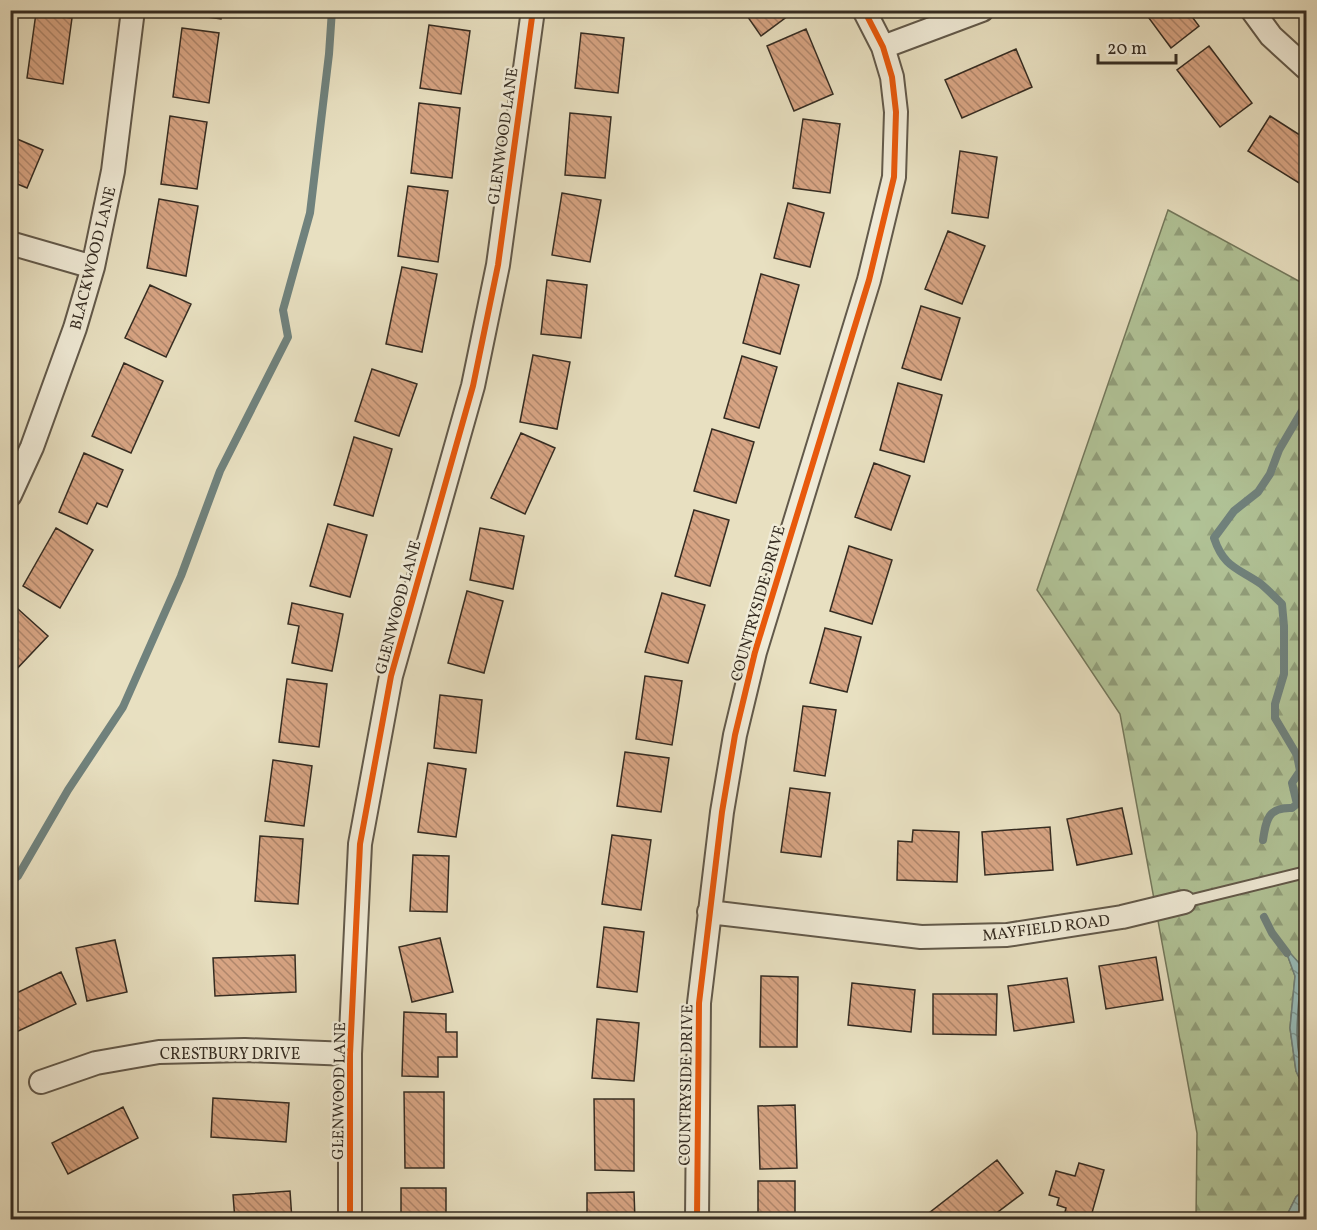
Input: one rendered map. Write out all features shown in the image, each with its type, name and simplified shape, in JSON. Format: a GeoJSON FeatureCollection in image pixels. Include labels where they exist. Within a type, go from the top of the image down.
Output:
{"type":"FeatureCollection","features":[{"type":"Feature","properties":{"kind":"street","name":"BLACKWOOD LANE"},"geometry":{"type":"LineString","coordinates":[[10,495],[32,447],[75,328],[93,267],[114,171],[133,10]]}},
{"type":"Feature","properties":{"kind":"street","name":"GLENWOOD LANE"},"geometry":{"type":"LineString","coordinates":[[350,1220],[350,1054],[360,844],[391,676],[473,386],[498,266],[533,10]]}},
{"type":"Feature","properties":{"kind":"street","name":"COUNTRYSIDE DRIVE"},"geometry":{"type":"LineString","coordinates":[[697,1220],[699,1003],[722,812],[735,735],[754,652],[869,280],[894,177],[896,112],[892,77],[883,47],[864,10]]}},
{"type":"Feature","properties":{"kind":"street"},"geometry":{"type":"LineString","coordinates":[[883,47],[982,10]]}},
{"type":"Feature","properties":{"kind":"street"},"geometry":{"type":"LineString","coordinates":[[1252,10],[1271,36],[1306,68]]}},
{"type":"Feature","properties":{"kind":"street"},"geometry":{"type":"LineString","coordinates":[[10,243],[93,267]]}},
{"type":"Feature","properties":{"kind":"street","name":"MAYFIELD ROAD"},"geometry":{"type":"LineString","coordinates":[[709,912],[921,937],[1007,935],[1122,917],[1184,902]]}},
{"type":"Feature","properties":{"kind":"street","name":"CRESTBURY DRIVE"},"geometry":{"type":"LineString","coordinates":[[41,1082],[96,1063],[159,1052],[245,1050],[350,1054]]}},
{"type":"Feature","properties":{"kind":"lane","name":"MAYFIELD ROAD"},"geometry":{"type":"LineString","coordinates":[[1184,902],[1306,872]]}},
{"type":"Feature","properties":{"kind":"green space"},"geometry":{"type":"Polygon","coordinates":[[[1168,210],[1306,285],[1306,530],[1303,571],[1306,584],[1306,971],[1285,948],[1295,976],[1290,1028],[1296,1071],[1306,1092],[1306,1188],[1296,1197],[1285,1219],[1196,1219],[1197,1133],[1120,714],[1037,590],[1168,210]]]}},
{"type":"Feature","properties":{"kind":"water"},"geometry":{"type":"Polygon","coordinates":[[[1284,946],[1306,971],[1306,1092],[1296,1071],[1290,1028],[1295,976],[1284,946]]]}},
{"type":"Feature","properties":{"kind":"water"},"geometry":{"type":"Polygon","coordinates":[[[1306,1188],[1306,1219],[1285,1219],[1296,1197],[1306,1188]]]}},
{"type":"Feature","properties":{"kind":"building"},"geometry":{"type":"Polygon","coordinates":[[[186,10],[222,10],[221,19],[186,14],[186,10]]]}},
{"type":"Feature","properties":{"kind":"building"},"geometry":{"type":"Polygon","coordinates":[[[743,10],[796,10],[761,36],[743,10]]]}},
{"type":"Feature","properties":{"kind":"building"},"geometry":{"type":"Polygon","coordinates":[[[1143,10],[1187,10],[1199,26],[1171,48],[1143,10]]]}},
{"type":"Feature","properties":{"kind":"building"},"geometry":{"type":"Polygon","coordinates":[[[36,13],[72,18],[63,84],[27,78],[36,13]]]}},
{"type":"Feature","properties":{"kind":"building"},"geometry":{"type":"Polygon","coordinates":[[[429,25],[470,31],[461,94],[420,88],[429,25]]]}},
{"type":"Feature","properties":{"kind":"building"},"geometry":{"type":"Polygon","coordinates":[[[182,28],[219,33],[209,103],[173,97],[182,28]]]}},
{"type":"Feature","properties":{"kind":"building"},"geometry":{"type":"Polygon","coordinates":[[[806,29],[833,94],[794,111],[767,46],[806,29]]]}},
{"type":"Feature","properties":{"kind":"building"},"geometry":{"type":"Polygon","coordinates":[[[581,33],[624,38],[618,93],[575,88],[581,33]]]}},
{"type":"Feature","properties":{"kind":"building"},"geometry":{"type":"Polygon","coordinates":[[[1209,46],[1252,103],[1220,127],[1177,70],[1209,46]]]}},
{"type":"Feature","properties":{"kind":"building"},"geometry":{"type":"Polygon","coordinates":[[[1016,49],[1032,87],[962,118],[945,80],[1016,49]]]}},
{"type":"Feature","properties":{"kind":"building"},"geometry":{"type":"Polygon","coordinates":[[[419,103],[460,108],[452,178],[411,173],[419,103]]]}},
{"type":"Feature","properties":{"kind":"building"},"geometry":{"type":"Polygon","coordinates":[[[570,113],[611,117],[605,178],[565,175],[570,113]]]}},
{"type":"Feature","properties":{"kind":"building"},"geometry":{"type":"Polygon","coordinates":[[[170,116],[207,122],[197,189],[161,184],[170,116]]]}},
{"type":"Feature","properties":{"kind":"building"},"geometry":{"type":"Polygon","coordinates":[[[1270,116],[1306,139],[1306,172],[1299,183],[1248,151],[1270,116]]]}},
{"type":"Feature","properties":{"kind":"building"},"geometry":{"type":"Polygon","coordinates":[[[803,119],[840,124],[830,193],[793,188],[803,119]]]}},
{"type":"Feature","properties":{"kind":"building"},"geometry":{"type":"Polygon","coordinates":[[[10,136],[43,150],[27,188],[10,181],[10,136]]]}},
{"type":"Feature","properties":{"kind":"building"},"geometry":{"type":"Polygon","coordinates":[[[960,151],[997,157],[988,218],[952,213],[960,151]]]}},
{"type":"Feature","properties":{"kind":"building"},"geometry":{"type":"Polygon","coordinates":[[[408,186],[448,191],[438,262],[398,256],[408,186]]]}},
{"type":"Feature","properties":{"kind":"building"},"geometry":{"type":"Polygon","coordinates":[[[562,193],[601,200],[590,262],[552,255],[562,193]]]}},
{"type":"Feature","properties":{"kind":"building"},"geometry":{"type":"Polygon","coordinates":[[[159,199],[198,206],[186,276],[147,268],[159,199]]]}},
{"type":"Feature","properties":{"kind":"building"},"geometry":{"type":"Polygon","coordinates":[[[788,203],[824,213],[810,267],[774,258],[788,203]]]}},
{"type":"Feature","properties":{"kind":"building"},"geometry":{"type":"Polygon","coordinates":[[[948,231],[985,246],[962,304],[925,289],[948,231]]]}},
{"type":"Feature","properties":{"kind":"building"},"geometry":{"type":"Polygon","coordinates":[[[402,267],[437,274],[422,352],[386,344],[402,267]]]}},
{"type":"Feature","properties":{"kind":"building"},"geometry":{"type":"Polygon","coordinates":[[[761,274],[799,285],[780,354],[743,343],[761,274]]]}},
{"type":"Feature","properties":{"kind":"building"},"geometry":{"type":"Polygon","coordinates":[[[547,280],[587,285],[581,338],[541,334],[547,280]]]}},
{"type":"Feature","properties":{"kind":"building"},"geometry":{"type":"Polygon","coordinates":[[[150,285],[191,304],[166,357],[125,338],[150,285]]]}},
{"type":"Feature","properties":{"kind":"building"},"geometry":{"type":"Polygon","coordinates":[[[921,306],[960,318],[941,380],[902,368],[921,306]]]}},
{"type":"Feature","properties":{"kind":"building"},"geometry":{"type":"Polygon","coordinates":[[[533,355],[570,362],[557,429],[520,422],[533,355]]]}},
{"type":"Feature","properties":{"kind":"building"},"geometry":{"type":"Polygon","coordinates":[[[742,356],[777,367],[759,428],[724,418],[742,356]]]}},
{"type":"Feature","properties":{"kind":"building"},"geometry":{"type":"Polygon","coordinates":[[[124,363],[163,381],[131,453],[92,436],[124,363]]]}},
{"type":"Feature","properties":{"kind":"building"},"geometry":{"type":"Polygon","coordinates":[[[372,369],[417,384],[399,436],[355,421],[372,369]]]}},
{"type":"Feature","properties":{"kind":"building"},"geometry":{"type":"Polygon","coordinates":[[[898,383],[942,395],[924,462],[880,450],[898,383]]]}},
{"type":"Feature","properties":{"kind":"building"},"geometry":{"type":"Polygon","coordinates":[[[712,429],[754,442],[736,503],[694,491],[712,429]]]}},
{"type":"Feature","properties":{"kind":"building"},"geometry":{"type":"Polygon","coordinates":[[[521,433],[555,448],[525,514],[491,498],[521,433]]]}},
{"type":"Feature","properties":{"kind":"building"},"geometry":{"type":"Polygon","coordinates":[[[354,437],[392,449],[373,516],[334,505],[354,437]]]}},
{"type":"Feature","properties":{"kind":"building"},"geometry":{"type":"Polygon","coordinates":[[[84,453],[123,470],[107,507],[97,503],[87,524],[59,512],[84,453]]]}},
{"type":"Feature","properties":{"kind":"building"},"geometry":{"type":"Polygon","coordinates":[[[874,463],[910,476],[891,530],[855,517],[874,463]]]}},
{"type":"Feature","properties":{"kind":"building"},"geometry":{"type":"Polygon","coordinates":[[[694,510],[729,520],[710,586],[675,576],[694,510]]]}},
{"type":"Feature","properties":{"kind":"building"},"geometry":{"type":"Polygon","coordinates":[[[328,524],[367,535],[350,597],[310,586],[328,524]]]}},
{"type":"Feature","properties":{"kind":"building"},"geometry":{"type":"Polygon","coordinates":[[[56,528],[93,550],[60,608],[23,586],[56,528]]]}},
{"type":"Feature","properties":{"kind":"building"},"geometry":{"type":"Polygon","coordinates":[[[480,528],[524,536],[513,589],[470,580],[480,528]]]}},
{"type":"Feature","properties":{"kind":"building"},"geometry":{"type":"Polygon","coordinates":[[[849,546],[892,560],[872,624],[830,611],[849,546]]]}},
{"type":"Feature","properties":{"kind":"building"},"geometry":{"type":"Polygon","coordinates":[[[467,591],[503,601],[484,673],[448,663],[467,591]]]}},
{"type":"Feature","properties":{"kind":"building"},"geometry":{"type":"Polygon","coordinates":[[[662,593],[705,605],[688,663],[645,652],[662,593]]]}},
{"type":"Feature","properties":{"kind":"building"},"geometry":{"type":"Polygon","coordinates":[[[292,603],[343,614],[332,671],[292,663],[299,626],[288,624],[292,603]]]}},
{"type":"Feature","properties":{"kind":"building"},"geometry":{"type":"Polygon","coordinates":[[[18,609],[48,636],[10,676],[10,617],[18,609]]]}},
{"type":"Feature","properties":{"kind":"building"},"geometry":{"type":"Polygon","coordinates":[[[825,628],[861,637],[847,692],[810,683],[825,628]]]}},
{"type":"Feature","properties":{"kind":"building"},"geometry":{"type":"Polygon","coordinates":[[[645,676],[682,681],[672,745],[636,739],[645,676]]]}},
{"type":"Feature","properties":{"kind":"building"},"geometry":{"type":"Polygon","coordinates":[[[287,679],[327,684],[319,747],[279,742],[287,679]]]}},
{"type":"Feature","properties":{"kind":"building"},"geometry":{"type":"Polygon","coordinates":[[[440,695],[482,700],[476,753],[434,748],[440,695]]]}},
{"type":"Feature","properties":{"kind":"building"},"geometry":{"type":"Polygon","coordinates":[[[803,706],[836,710],[825,776],[794,771],[803,706]]]}},
{"type":"Feature","properties":{"kind":"building"},"geometry":{"type":"Polygon","coordinates":[[[625,752],[669,758],[661,812],[617,806],[625,752]]]}},
{"type":"Feature","properties":{"kind":"building"},"geometry":{"type":"Polygon","coordinates":[[[273,760],[312,766],[304,826],[265,821],[273,760]]]}},
{"type":"Feature","properties":{"kind":"building"},"geometry":{"type":"Polygon","coordinates":[[[428,763],[466,769],[456,837],[418,832],[428,763]]]}},
{"type":"Feature","properties":{"kind":"building"},"geometry":{"type":"Polygon","coordinates":[[[790,788],[830,793],[821,857],[781,852],[790,788]]]}},
{"type":"Feature","properties":{"kind":"building"},"geometry":{"type":"Polygon","coordinates":[[[1122,808],[1132,854],[1077,865],[1067,819],[1122,808]]]}},
{"type":"Feature","properties":{"kind":"building"},"geometry":{"type":"Polygon","coordinates":[[[1050,827],[1053,870],[985,875],[982,832],[1050,827]]]}},
{"type":"Feature","properties":{"kind":"building"},"geometry":{"type":"Polygon","coordinates":[[[913,830],[959,832],[957,882],[897,880],[898,841],[912,842],[913,830]]]}},
{"type":"Feature","properties":{"kind":"building"},"geometry":{"type":"Polygon","coordinates":[[[612,835],[651,840],[641,910],[602,904],[612,835]]]}},
{"type":"Feature","properties":{"kind":"building"},"geometry":{"type":"Polygon","coordinates":[[[260,836],[303,839],[298,904],[255,901],[260,836]]]}},
{"type":"Feature","properties":{"kind":"building"},"geometry":{"type":"Polygon","coordinates":[[[413,855],[449,856],[447,912],[410,911],[413,855]]]}},
{"type":"Feature","properties":{"kind":"building"},"geometry":{"type":"Polygon","coordinates":[[[604,927],[644,932],[637,992],[597,987],[604,927]]]}},
{"type":"Feature","properties":{"kind":"building"},"geometry":{"type":"Polygon","coordinates":[[[440,938],[453,992],[412,1002],[399,947],[440,938]]]}},
{"type":"Feature","properties":{"kind":"building"},"geometry":{"type":"Polygon","coordinates":[[[115,940],[127,992],[87,1001],[76,948],[115,940]]]}},
{"type":"Feature","properties":{"kind":"building"},"geometry":{"type":"Polygon","coordinates":[[[295,955],[296,992],[215,996],[213,958],[295,955]]]}},
{"type":"Feature","properties":{"kind":"building"},"geometry":{"type":"Polygon","coordinates":[[[1156,957],[1163,1000],[1106,1009],[1099,966],[1156,957]]]}},
{"type":"Feature","properties":{"kind":"building"},"geometry":{"type":"Polygon","coordinates":[[[61,972],[76,1004],[14,1033],[10,1026],[10,996],[61,972]]]}},
{"type":"Feature","properties":{"kind":"building"},"geometry":{"type":"Polygon","coordinates":[[[761,976],[798,977],[797,1047],[760,1047],[761,976]]]}},
{"type":"Feature","properties":{"kind":"building"},"geometry":{"type":"Polygon","coordinates":[[[1067,978],[1074,1022],[1014,1031],[1008,986],[1067,978]]]}},
{"type":"Feature","properties":{"kind":"building"},"geometry":{"type":"Polygon","coordinates":[[[852,983],[915,990],[911,1032],[848,1025],[852,983]]]}},
{"type":"Feature","properties":{"kind":"building"},"geometry":{"type":"Polygon","coordinates":[[[933,994],[997,994],[996,1035],[933,1034],[933,994]]]}},
{"type":"Feature","properties":{"kind":"building"},"geometry":{"type":"Polygon","coordinates":[[[404,1012],[446,1014],[446,1032],[457,1032],[457,1057],[438,1057],[438,1077],[402,1076],[404,1012]]]}},
{"type":"Feature","properties":{"kind":"building"},"geometry":{"type":"Polygon","coordinates":[[[597,1019],[639,1023],[634,1081],[592,1078],[597,1019]]]}},
{"type":"Feature","properties":{"kind":"building"},"geometry":{"type":"Polygon","coordinates":[[[404,1092],[444,1092],[444,1168],[405,1168],[404,1092]]]}},
{"type":"Feature","properties":{"kind":"building"},"geometry":{"type":"Polygon","coordinates":[[[213,1098],[289,1103],[286,1142],[211,1137],[213,1098]]]}},
{"type":"Feature","properties":{"kind":"building"},"geometry":{"type":"Polygon","coordinates":[[[594,1099],[634,1099],[634,1171],[595,1170],[594,1099]]]}},
{"type":"Feature","properties":{"kind":"building"},"geometry":{"type":"Polygon","coordinates":[[[795,1105],[797,1168],[760,1169],[758,1106],[795,1105]]]}},
{"type":"Feature","properties":{"kind":"building"},"geometry":{"type":"Polygon","coordinates":[[[123,1107],[138,1138],[68,1174],[52,1143],[123,1107]]]}},
{"type":"Feature","properties":{"kind":"building"},"geometry":{"type":"Polygon","coordinates":[[[997,1160],[1023,1193],[998,1212],[1002,1217],[999,1220],[934,1220],[929,1213],[997,1160]]]}},
{"type":"Feature","properties":{"kind":"building"},"geometry":{"type":"Polygon","coordinates":[[[1079,1163],[1104,1170],[1090,1220],[1078,1220],[1064,1216],[1066,1208],[1057,1205],[1059,1198],[1049,1195],[1056,1171],[1075,1176],[1079,1163]]]}},
{"type":"Feature","properties":{"kind":"building"},"geometry":{"type":"Polygon","coordinates":[[[758,1181],[795,1181],[795,1220],[758,1220],[758,1181]]]}},
{"type":"Feature","properties":{"kind":"building"},"geometry":{"type":"Polygon","coordinates":[[[401,1188],[446,1188],[446,1220],[401,1220],[401,1188]]]}},
{"type":"Feature","properties":{"kind":"building"},"geometry":{"type":"Polygon","coordinates":[[[290,1191],[292,1220],[235,1220],[233,1195],[290,1191]]]}},
{"type":"Feature","properties":{"kind":"building"},"geometry":{"type":"Polygon","coordinates":[[[634,1192],[635,1220],[587,1220],[587,1193],[634,1192]]]}},
{"type":"Feature","properties":{"kind":"waterway"},"geometry":{"type":"LineString","coordinates":[[10,882],[18,876],[68,790],[123,707],[181,576],[220,471],[288,337],[283,310],[310,213],[332,10]]}},
{"type":"Feature","properties":{"kind":"waterway"},"geometry":{"type":"LineString","coordinates":[[1263,840],[1265,826],[1273,812],[1292,808],[1297,804],[1292,783],[1300,771],[1297,755],[1275,718],[1275,704],[1284,674],[1282,604],[1261,584],[1227,562],[1214,538],[1234,511],[1258,492],[1270,474],[1279,450],[1306,404]]}},
{"type":"Feature","properties":{"kind":"waterway"},"geometry":{"type":"LineString","coordinates":[[1264,917],[1272,933],[1287,953]]}},
{"type":"Feature","properties":{"kind":"cycle path"},"geometry":{"type":"LineString","coordinates":[[350,1220],[350,1054],[360,844],[391,676],[473,386],[498,265],[533,10]]}},
{"type":"Feature","properties":{"kind":"cycle path"},"geometry":{"type":"LineString","coordinates":[[697,1220],[699,1003],[722,812],[735,735],[755,652],[869,280],[894,177],[896,112],[892,77],[883,47],[864,10]]}}]}
